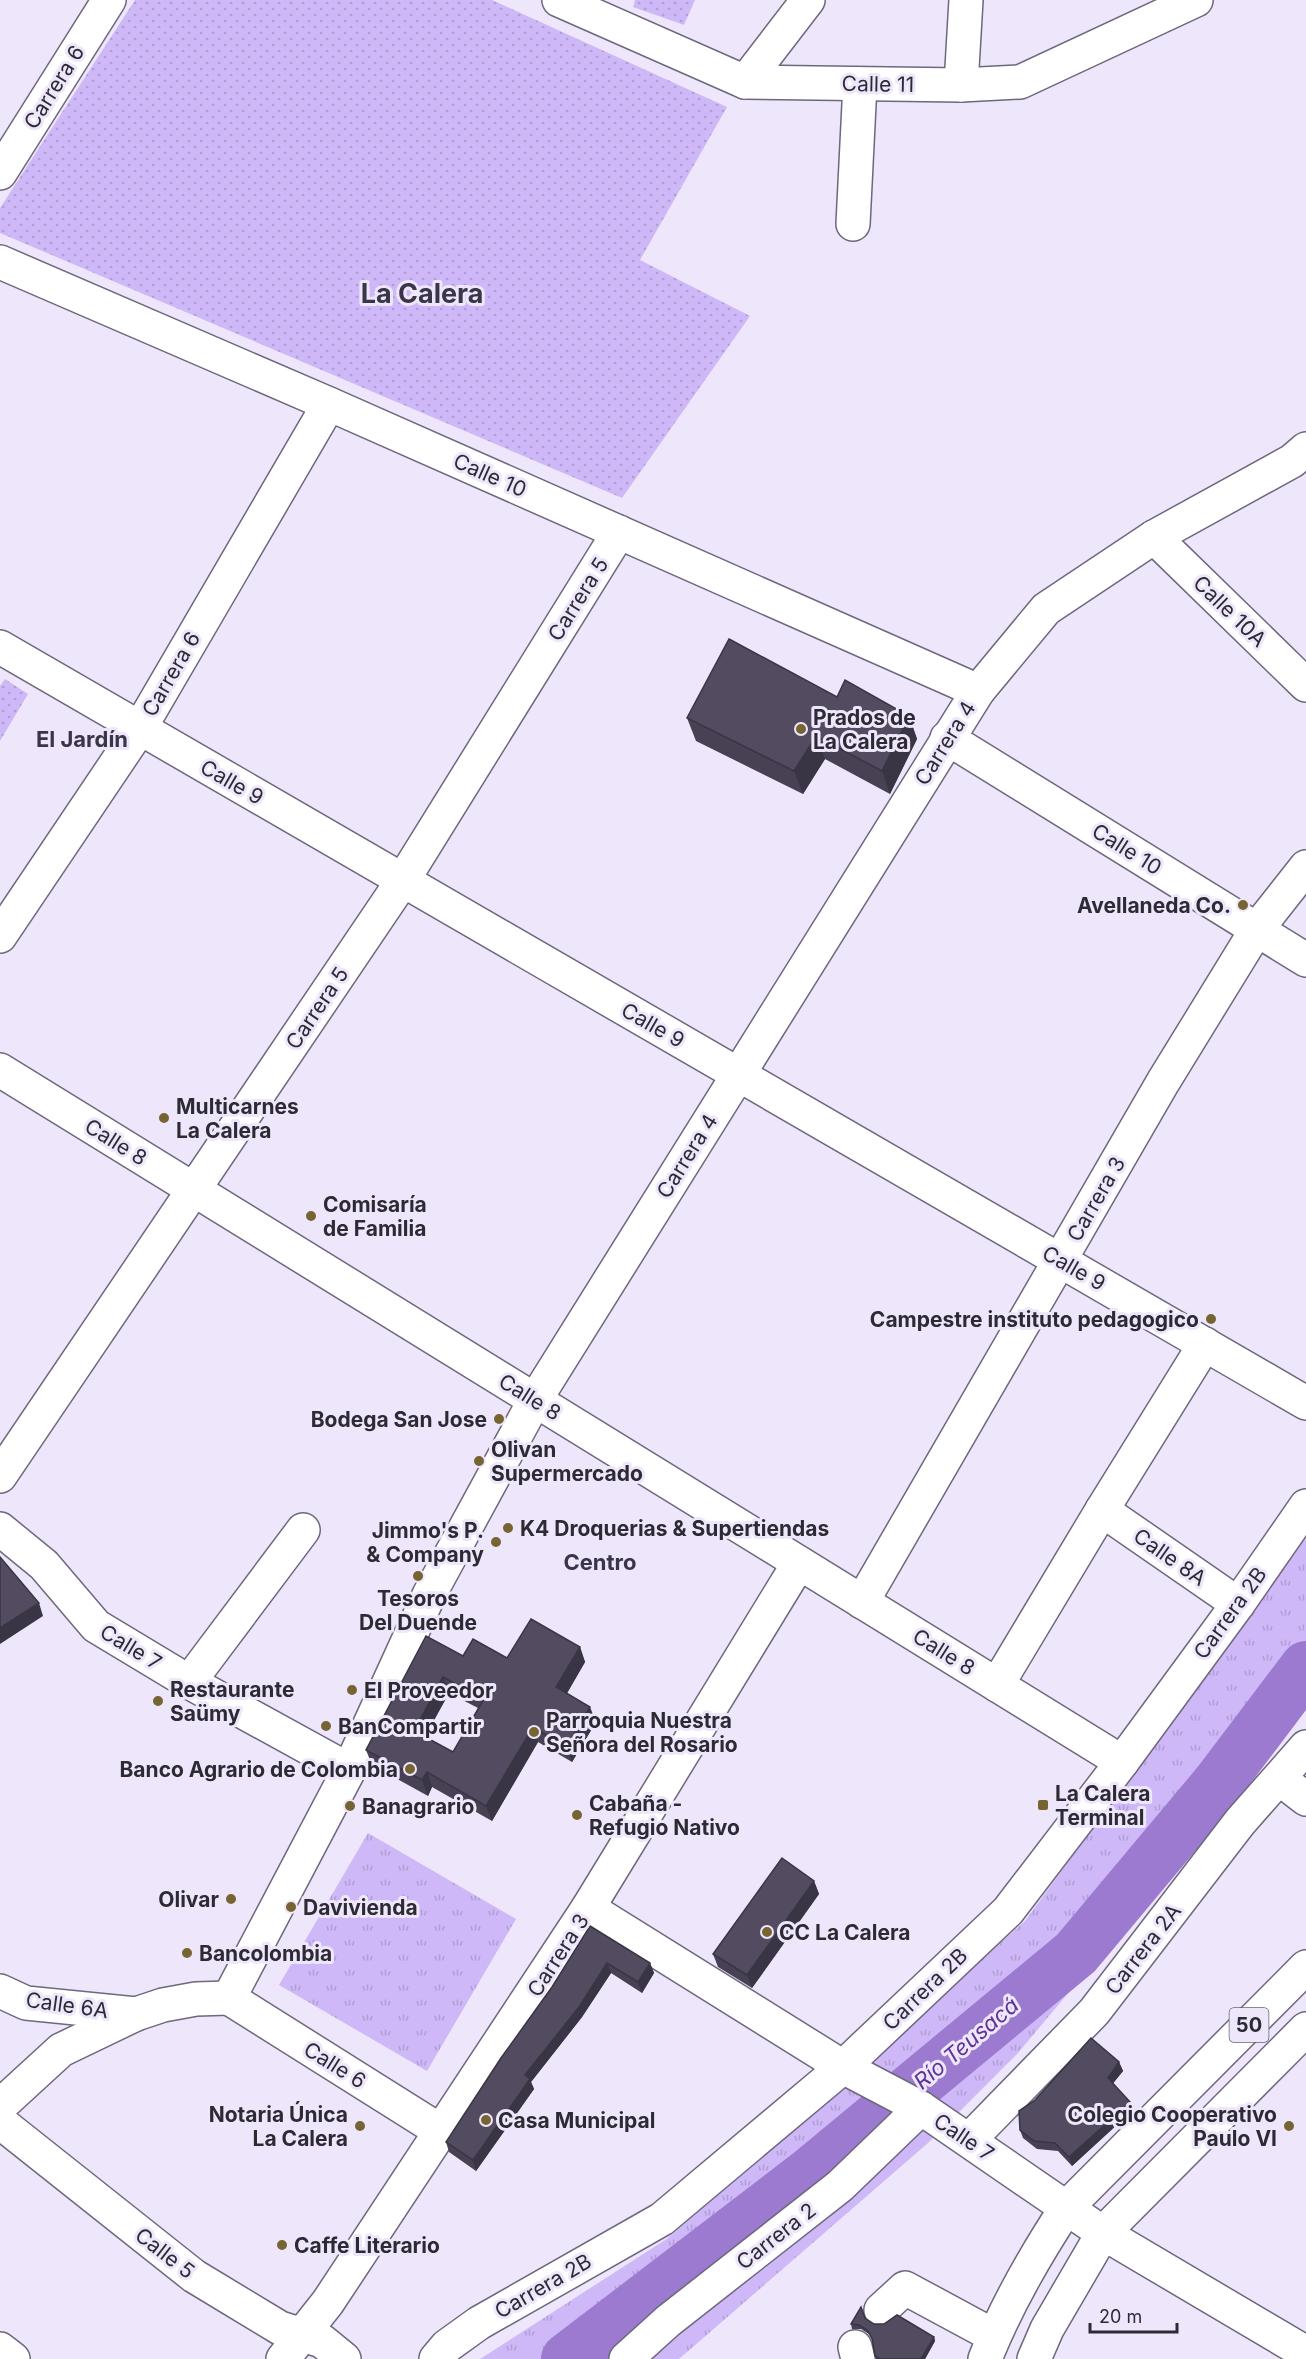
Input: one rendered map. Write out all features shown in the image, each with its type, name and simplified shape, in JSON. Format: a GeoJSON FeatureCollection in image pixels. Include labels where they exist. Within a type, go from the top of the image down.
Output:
{"type":"FeatureCollection","features":[{"type":"Feature","properties":{"kind":"street","name":"Carrera 6"},"geometry":{"type":"LineString","coordinates":[[0,173],[109,0]]}},
{"type":"Feature","properties":{"kind":"street","name":"Calle 11"},"geometry":{"type":"LineString","coordinates":[[559,0],[745,82],[961,85],[1020,82],[1196,0]]}},
{"type":"Feature","properties":{"kind":"street"},"geometry":{"type":"LineString","coordinates":[[745,82],[808,0]]}},
{"type":"Feature","properties":{"kind":"street"},"geometry":{"type":"LineString","coordinates":[[961,85],[966,0]]}},
{"type":"Feature","properties":{"kind":"street"},"geometry":{"type":"LineString","coordinates":[[853,224],[860,84]]}},
{"type":"Feature","properties":{"kind":"street","name":"Calle 10"},"geometry":{"type":"LineString","coordinates":[[0,262],[329,404],[978,691]]}},
{"type":"Feature","properties":{"kind":"street","name":"Carrera 6"},"geometry":{"type":"LineString","coordinates":[[0,936],[140,728],[329,404]]}},
{"type":"Feature","properties":{"kind":"street","name":"Carrera 4"},"geometry":{"type":"LineString","coordinates":[[229,1998],[348,1770],[429,1595],[535,1400],[978,691],[1046,609],[1154,537],[1301,461]]}},
{"type":"Feature","properties":{"kind":"street","name":"Carrera 5"},"geometry":{"type":"LineString","coordinates":[[0,1476],[403,880],[619,532]]}},
{"type":"Feature","properties":{"kind":"street","name":"Calle 10A"},"geometry":{"type":"LineString","coordinates":[[1154,537],[1306,685]]}},
{"type":"Feature","properties":{"kind":"street","name":"Calle 9"},"geometry":{"type":"LineString","coordinates":[[0,647],[1306,1403]]}},
{"type":"Feature","properties":{"kind":"street","name":"Calle 10"},"geometry":{"type":"LineString","coordinates":[[947,738],[1306,960]]}},
{"type":"Feature","properties":{"kind":"street","name":"Carrera 3"},"geometry":{"type":"LineString","coordinates":[[862,1602],[1163,1082],[1257,929],[1306,867]]}},
{"type":"Feature","properties":{"kind":"street","name":"Calle 8"},"geometry":{"type":"LineString","coordinates":[[0,1070],[1122,1762]]}},
{"type":"Feature","properties":{"kind":"street"},"geometry":{"type":"LineString","coordinates":[[997,1685],[1101,1510],[1205,1344]]}},
{"type":"Feature","properties":{"kind":"street","name":"Carrera 2B"},"geometry":{"type":"LineString","coordinates":[[436,2359],[447,2346],[479,2323],[662,2219],[843,2067],[1008,1911],[1122,1762],[1238,1604],[1306,1506]]}},
{"type":"Feature","properties":{"kind":"street","name":"Calle 8A"},"geometry":{"type":"LineString","coordinates":[[1101,1510],[1238,1604]]}},
{"type":"Feature","properties":{"kind":"street","name":"Calle 7"},"geometry":{"type":"LineString","coordinates":[[0,1529],[44,1565],[96,1626],[189,1682],[348,1770]]}},
{"type":"Feature","properties":{"kind":"street"},"geometry":{"type":"LineString","coordinates":[[189,1682],[303,1530]]}},
{"type":"Feature","properties":{"kind":"street","name":"Carrera 3"},"geometry":{"type":"LineString","coordinates":[[292,2351],[328,2302],[442,2132],[588,1908],[799,1563]]}},
{"type":"Feature","properties":{"kind":"street","name":"Carrera 2A"},"geometry":{"type":"LineString","coordinates":[[969,2140],[1094,2012],[1240,1822],[1306,1747]]}},
{"type":"Feature","properties":{"kind":"street"},"geometry":{"type":"LineString","coordinates":[[1280,1779],[1306,1799]]}},
{"type":"Feature","properties":{"kind":"street","name":"Calle 7"},"geometry":{"type":"LineString","coordinates":[[588,1908],[843,2067],[921,2108],[1103,2233],[1306,2353]]}},
{"type":"Feature","properties":{"kind":"street","name":"50"},"geometry":{"type":"LineString","coordinates":[[990,2348],[1050,2233],[1068,2207],[1306,1967]]}},
{"type":"Feature","properties":{"kind":"street","name":"Calle 6A"},"geometry":{"type":"LineString","coordinates":[[0,1991],[26,2003],[136,2014]]}},
{"type":"Feature","properties":{"kind":"street"},"geometry":{"type":"LineString","coordinates":[[0,2106],[61,2050],[136,2014],[163,2005],[196,1999],[229,1998]]}},
{"type":"Feature","properties":{"kind":"street","name":"Calle 6"},"geometry":{"type":"LineString","coordinates":[[229,1998],[442,2132]]}},
{"type":"Feature","properties":{"kind":"street","name":"50"},"geometry":{"type":"LineString","coordinates":[[1034,2359],[1047,2329],[1103,2233],[1306,2029]]}},
{"type":"Feature","properties":{"kind":"street","name":"Carrera 2"},"geometry":{"type":"LineString","coordinates":[[626,2359],[668,2321],[840,2186],[921,2108]]}},
{"type":"Feature","properties":{"kind":"street","name":"Calle 5"},"geometry":{"type":"LineString","coordinates":[[0,2122],[194,2276],[279,2328],[292,2351],[322,2341],[344,2359]]}},
{"type":"Feature","properties":{"kind":"street"},"geometry":{"type":"LineString","coordinates":[[881,2310],[905,2288],[990,2348]]}},
{"type":"Feature","properties":{"kind":"street"},"geometry":{"type":"LineString","coordinates":[[0,2349],[13,2359]]}},
{"type":"Feature","properties":{"kind":"green space"},"geometry":{"type":"Polygon","coordinates":[[[135,0],[492,0],[727,107],[640,260],[750,316],[622,498],[0,233],[0,208],[135,0]]]}},
{"type":"Feature","properties":{"kind":"green space"},"geometry":{"type":"Polygon","coordinates":[[[635,0],[695,0],[684,25],[633,7],[635,0]]]}},
{"type":"Feature","properties":{"kind":"green space"},"geometry":{"type":"Polygon","coordinates":[[[5,679],[28,694],[0,741],[0,686],[5,679]]]}},
{"type":"Feature","properties":{"kind":"green space"},"geometry":{"type":"Polygon","coordinates":[[[1306,1535],[1306,1709],[1018,2053],[928,2143],[679,2359],[480,2359],[668,2238],[1025,1921],[1306,1535]]]}},
{"type":"Feature","properties":{"kind":"green space"},"geometry":{"type":"Polygon","coordinates":[[[368,1833],[516,1919],[427,2071],[279,1985],[368,1833]]]}},
{"type":"Feature","properties":{"kind":"building","name":"Prados de La Calera"},"geometry":{"type":"Polygon","coordinates":[[[729,639],[837,697],[845,680],[909,716],[882,771],[816,736],[794,771],[687,718],[729,639]]]}},
{"type":"Feature","properties":{"kind":"building"},"geometry":{"type":"Polygon","coordinates":[[[0,1557],[39,1603],[0,1628],[0,1557]]]}},
{"type":"Feature","properties":{"kind":"building"},"geometry":{"type":"Polygon","coordinates":[[[531,1619],[580,1647],[556,1687],[590,1707],[566,1747],[533,1727],[486,1806],[427,1772],[422,1780],[366,1750],[426,1636],[463,1656],[473,1639],[507,1658],[531,1619]],[[443,1677],[414,1731],[453,1752],[484,1699],[443,1677]]]}},
{"type":"Feature","properties":{"kind":"building","name":"CC La Calera"},"geometry":{"type":"Polygon","coordinates":[[[782,1858],[814,1881],[747,1975],[713,1954],[782,1858]]]}},
{"type":"Feature","properties":{"kind":"building"},"geometry":{"type":"Polygon","coordinates":[[[590,1926],[650,1963],[638,1982],[607,1963],[579,2007],[525,2075],[530,2079],[473,2160],[446,2142],[501,2058],[552,1987],[590,1926]]]}},
{"type":"Feature","properties":{"kind":"building"},"geometry":{"type":"Polygon","coordinates":[[[1091,2038],[1119,2062],[1108,2078],[1130,2102],[1069,2157],[1055,2143],[1034,2141],[1020,2130],[1019,2111],[1035,2100],[1091,2038]]]}},
{"type":"Feature","properties":{"kind":"building"},"geometry":{"type":"Polygon","coordinates":[[[861,2307],[865,2318],[874,2324],[884,2324],[897,2315],[934,2337],[921,2359],[880,2359],[875,2356],[872,2338],[867,2330],[859,2325],[851,2324],[861,2307]]]}},
{"type":"Feature","properties":{"kind":"waterway","name":"Río Teusacá"},"geometry":{"type":"LineString","coordinates":[[567,2359],[809,2174],[1076,1953],[1219,1782],[1306,1667]]}},
{"type":"Feature","properties":{"kind":"place","name":"Prados de La Calera"},"geometry":{"type":"Point","coordinates":[801,729]}},
{"type":"Feature","properties":{"kind":"place","name":"Avellaneda Co."},"geometry":{"type":"Point","coordinates":[1243,905]}},
{"type":"Feature","properties":{"kind":"place","name":"Multicarnes La Calera"},"geometry":{"type":"Point","coordinates":[164,1118]}},
{"type":"Feature","properties":{"kind":"place","name":"Comisaría de Familia"},"geometry":{"type":"Point","coordinates":[311,1216]}},
{"type":"Feature","properties":{"kind":"place","name":"Campestre instituto pedagogico"},"geometry":{"type":"Point","coordinates":[1211,1319]}},
{"type":"Feature","properties":{"kind":"place","name":"Bodega San Jose"},"geometry":{"type":"Point","coordinates":[499,1419]}},
{"type":"Feature","properties":{"kind":"place","name":"Olivan Supermercado"},"geometry":{"type":"Point","coordinates":[479,1461]}},
{"type":"Feature","properties":{"kind":"place","name":"K4 Droquerias & Supertiendas"},"geometry":{"type":"Point","coordinates":[508,1528]}},
{"type":"Feature","properties":{"kind":"place","name":"Jimmo's P. & Company"},"geometry":{"type":"Point","coordinates":[496,1542]}},
{"type":"Feature","properties":{"kind":"place","name":"Tesoros Del Duende"},"geometry":{"type":"Point","coordinates":[418,1576]}},
{"type":"Feature","properties":{"kind":"place","name":"El Proveedor"},"geometry":{"type":"Point","coordinates":[352,1690]}},
{"type":"Feature","properties":{"kind":"place","name":"Restaurante Saümy"},"geometry":{"type":"Point","coordinates":[158,1701]}},
{"type":"Feature","properties":{"kind":"place","name":"BanCompartir"},"geometry":{"type":"Point","coordinates":[326,1726]}},
{"type":"Feature","properties":{"kind":"place","name":"Parroquia Nuestra Señora del Rosario"},"geometry":{"type":"Point","coordinates":[534,1732]}},
{"type":"Feature","properties":{"kind":"place","name":"Banco Agrario de Colombia"},"geometry":{"type":"Point","coordinates":[410,1769]}},
{"type":"Feature","properties":{"kind":"place","name":"La Calera Terminal"},"geometry":{"type":"Point","coordinates":[1043,1805]}},
{"type":"Feature","properties":{"kind":"place","name":"Banagrario"},"geometry":{"type":"Point","coordinates":[350,1806]}},
{"type":"Feature","properties":{"kind":"place","name":"Cabaña - Refugio Nativo"},"geometry":{"type":"Point","coordinates":[577,1815]}},
{"type":"Feature","properties":{"kind":"place","name":"Olivar"},"geometry":{"type":"Point","coordinates":[231,1899]}},
{"type":"Feature","properties":{"kind":"place","name":"Davivienda"},"geometry":{"type":"Point","coordinates":[291,1907]}},
{"type":"Feature","properties":{"kind":"place","name":"CC La Calera"},"geometry":{"type":"Point","coordinates":[767,1932]}},
{"type":"Feature","properties":{"kind":"place","name":"Bancolombia"},"geometry":{"type":"Point","coordinates":[187,1953]}},
{"type":"Feature","properties":{"kind":"place","name":"Casa Municipal"},"geometry":{"type":"Point","coordinates":[486,2120]}},
{"type":"Feature","properties":{"kind":"place","name":"Notaria Única La Calera"},"geometry":{"type":"Point","coordinates":[360,2126]}},
{"type":"Feature","properties":{"kind":"place","name":"Colegio Cooperativo Paulo VI"},"geometry":{"type":"Point","coordinates":[1289,2126]}},
{"type":"Feature","properties":{"kind":"place","name":"Caffe Literario"},"geometry":{"type":"Point","coordinates":[282,2245]}},
{"type":"Feature","properties":{"kind":"district","name":"La Calera"},"geometry":{"type":"Point","coordinates":[422,293]}},
{"type":"Feature","properties":{"kind":"district","name":"El Jardín"},"geometry":{"type":"Point","coordinates":[82,739]}},
{"type":"Feature","properties":{"kind":"district","name":"Centro"},"geometry":{"type":"Point","coordinates":[600,1562]}}]}
